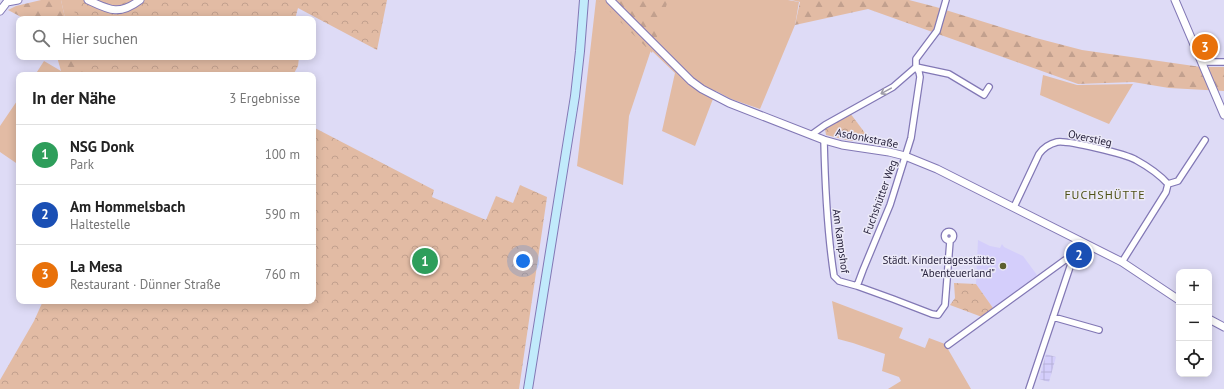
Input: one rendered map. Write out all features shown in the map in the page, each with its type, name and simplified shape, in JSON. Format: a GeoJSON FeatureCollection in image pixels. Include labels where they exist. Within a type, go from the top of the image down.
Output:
{"type":"FeatureCollection","features":[{"type":"Feature","properties":{"kind":"main road"},"geometry":{"type":"LineString","coordinates":[[528,389],[575,96],[584,0]]}},
{"type":"Feature","properties":{"kind":"street"},"geometry":{"type":"LineString","coordinates":[[0,11],[7,1],[18,0]]}},
{"type":"Feature","properties":{"kind":"street"},"geometry":{"type":"LineString","coordinates":[[88,0],[111,10],[129,8],[140,0]]}},
{"type":"Feature","properties":{"kind":"street","name":"Asdonkstraße"},"geometry":{"type":"LineString","coordinates":[[610,0],[677,67],[702,89],[729,103],[824,140],[842,145],[905,156],[937,169],[1122,262],[1176,298]]}},
{"type":"Feature","properties":{"kind":"street"},"geometry":{"type":"LineString","coordinates":[[811,135],[825,125],[893,87],[916,67],[916,59],[937,31],[946,0]]}},
{"type":"Feature","properties":{"kind":"street"},"geometry":{"type":"LineString","coordinates":[[1177,1],[1224,115]]}},
{"type":"Feature","properties":{"kind":"street"},"geometry":{"type":"LineString","coordinates":[[1202,62],[1224,62]]}},
{"type":"Feature","properties":{"kind":"street"},"geometry":{"type":"LineString","coordinates":[[916,67],[949,74],[984,95],[989,87]]}},
{"type":"Feature","properties":{"kind":"street","name":"Fuchshütter Weg"},"geometry":{"type":"LineString","coordinates":[[857,286],[890,205],[911,138],[920,77],[916,67]]}},
{"type":"Feature","properties":{"kind":"street","name":"Am Kampshof"},"geometry":{"type":"LineString","coordinates":[[824,140],[825,187],[830,244],[834,276],[839,281],[938,315],[945,305],[950,241]]}},
{"type":"Feature","properties":{"kind":"street"},"geometry":{"type":"LineString","coordinates":[[1122,262],[1166,192],[1168,184],[1178,181],[1205,140]]}},
{"type":"Feature","properties":{"kind":"street","name":"Overstieg"},"geometry":{"type":"LineString","coordinates":[[1014,207],[1040,152],[1044,147],[1058,142],[1100,149],[1134,159],[1161,176],[1168,184]]}},
{"type":"Feature","properties":{"kind":"street"},"geometry":{"type":"LineString","coordinates":[[1029,389],[1079,240]]}},
{"type":"Feature","properties":{"kind":"street"},"geometry":{"type":"LineString","coordinates":[[948,345],[1065,260],[1072,261]]}},
{"type":"Feature","properties":{"kind":"street"},"geometry":{"type":"LineString","coordinates":[[1053,317],[1099,330]]}},
{"type":"Feature","properties":{"kind":"street"},"geometry":{"type":"LineString","coordinates":[[1212,321],[1224,327]]}},
{"type":"Feature","properties":{"kind":"shaded area","name":"Städt. Kindertagesstätte \"Abenteuerland\""},"geometry":{"type":"Polygon","coordinates":[[[978,240],[990,246],[1000,248],[1002,244],[1004,247],[1023,256],[1037,275],[993,308],[976,284],[978,240]]]}},
{"type":"Feature","properties":{"kind":"shaded area"},"geometry":{"type":"Polygon","coordinates":[[[1046,354],[1056,357],[1049,382],[1039,379],[1046,354]]]}},
{"type":"Feature","properties":{"kind":"green space"},"geometry":{"type":"Polygon","coordinates":[[[41,0],[61,0],[65,16],[19,16],[8,10],[16,6],[41,0]]]}},
{"type":"Feature","properties":{"kind":"green space"},"geometry":{"type":"Polygon","coordinates":[[[61,0],[88,0],[112,16],[65,16],[61,0]]]}},
{"type":"Feature","properties":{"kind":"green space"},"geometry":{"type":"Polygon","coordinates":[[[72,0],[387,0],[377,50],[316,18],[316,16],[298,8],[296,16],[75,16],[72,0]]]}},
{"type":"Feature","properties":{"kind":"green space"},"geometry":{"type":"Polygon","coordinates":[[[596,0],[788,0],[799,2],[795,25],[760,109],[731,99],[716,91],[695,146],[662,131],[675,73],[651,50],[629,116],[623,185],[577,166],[596,0]]]}},
{"type":"Feature","properties":{"kind":"green space"},"geometry":{"type":"Polygon","coordinates":[[[598,0],[668,0],[652,53],[598,0]]]}},
{"type":"Feature","properties":{"kind":"green space"},"geometry":{"type":"Polygon","coordinates":[[[791,0],[909,0],[1036,38],[1082,50],[1201,67],[1224,67],[1224,91],[1169,88],[1133,82],[1078,84],[868,9],[795,25],[800,2],[791,0]]]}},
{"type":"Feature","properties":{"kind":"green space"},"geometry":{"type":"Polygon","coordinates":[[[58,60],[83,60],[83,72],[61,71],[58,60]]]}},
{"type":"Feature","properties":{"kind":"green space"},"geometry":{"type":"Polygon","coordinates":[[[82,60],[299,60],[298,66],[295,72],[83,72],[82,60]]]}},
{"type":"Feature","properties":{"kind":"green space"},"geometry":{"type":"Polygon","coordinates":[[[44,61],[61,71],[61,72],[37,72],[44,61]]]}},
{"type":"Feature","properties":{"kind":"green space"},"geometry":{"type":"Polygon","coordinates":[[[1043,75],[1077,85],[1133,84],[1109,124],[1040,95],[1043,75]]]}},
{"type":"Feature","properties":{"kind":"green space"},"geometry":{"type":"Polygon","coordinates":[[[16,102],[16,163],[0,152],[0,126],[16,102]]]}},
{"type":"Feature","properties":{"kind":"green space"},"geometry":{"type":"Polygon","coordinates":[[[850,113],[865,133],[863,140],[851,141],[826,135],[825,129],[850,113]]]}},
{"type":"Feature","properties":{"kind":"green space"},"geometry":{"type":"Polygon","coordinates":[[[316,129],[434,190],[432,197],[486,220],[496,196],[513,203],[520,185],[547,197],[519,389],[0,389],[0,380],[34,321],[42,304],[316,304],[316,129]]]}},
{"type":"Feature","properties":{"kind":"green space"},"geometry":{"type":"Polygon","coordinates":[[[954,283],[976,284],[993,308],[982,317],[950,305],[955,298],[954,283]]]}},
{"type":"Feature","properties":{"kind":"green space"},"geometry":{"type":"Polygon","coordinates":[[[832,301],[903,328],[899,338],[925,348],[929,338],[945,344],[971,389],[888,389],[901,381],[899,377],[882,371],[885,354],[838,339],[832,301]]]}},
{"type":"Feature","properties":{"kind":"place","name":"La Mesa"},"geometry":{"type":"Point","coordinates":[1205,47]}},
{"type":"Feature","properties":{"kind":"place","name":"Am Hommelsbach"},"geometry":{"type":"Point","coordinates":[1079,255]}},
{"type":"Feature","properties":{"kind":"place","name":"NSG Donk"},"geometry":{"type":"Point","coordinates":[425,261]}},
{"type":"Feature","properties":{"kind":"place","name":"Städt. Kindertagesstätte \"Abenteuerland\""},"geometry":{"type":"Point","coordinates":[1003,266]}},
{"type":"Feature","properties":{"kind":"district","name":"FUCHSHÜTTE"},"geometry":{"type":"Point","coordinates":[1105,194]}}]}
